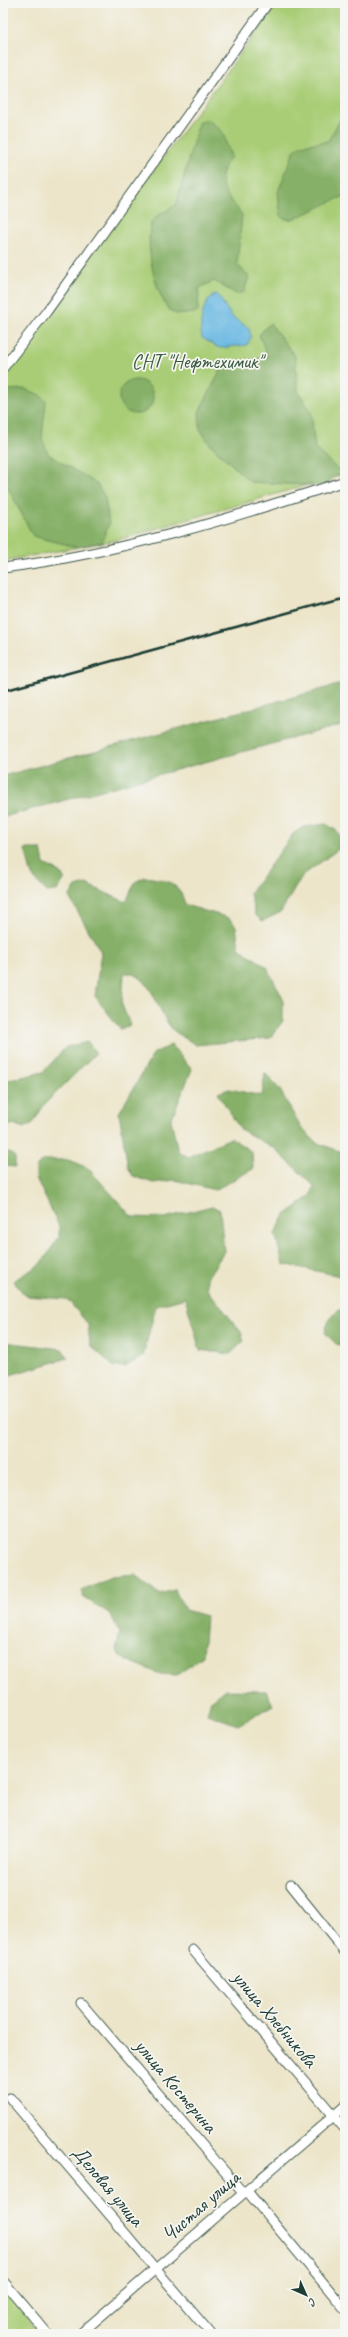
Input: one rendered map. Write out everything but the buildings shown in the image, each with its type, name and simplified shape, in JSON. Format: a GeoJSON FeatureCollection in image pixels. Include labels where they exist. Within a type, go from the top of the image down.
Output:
{"type":"FeatureCollection","features":[{"type":"Feature","properties":{"kind":"street"},"geometry":{"type":"LineString","coordinates":[[3,368],[47,311],[268,3]]}},
{"type":"Feature","properties":{"kind":"street"},"geometry":{"type":"LineString","coordinates":[[3,568],[46,563],[119,549],[345,481]]}},
{"type":"Feature","properties":{"kind":"street"},"geometry":{"type":"LineString","coordinates":[[291,1885],[345,1952]]}},
{"type":"Feature","properties":{"kind":"street","name":"улица Хлебникова"},"geometry":{"type":"LineString","coordinates":[[193,1950],[345,2129]]}},
{"type":"Feature","properties":{"kind":"street","name":"улица Костерина"},"geometry":{"type":"LineString","coordinates":[[81,2003],[345,2309]]}},
{"type":"Feature","properties":{"kind":"street","name":"Деловая улица"},"geometry":{"type":"LineString","coordinates":[[10,2098],[211,2334]]}},
{"type":"Feature","properties":{"kind":"street","name":"Чистая улица"},"geometry":{"type":"LineString","coordinates":[[80,2334],[345,2106]]}},
{"type":"Feature","properties":{"kind":"street"},"geometry":{"type":"LineString","coordinates":[[3,2281],[48,2334]]}},
{"type":"Feature","properties":{"kind":"green space","name":"СНТ \"Нефтехимик\""},"geometry":{"type":"Polygon","coordinates":[[[278,3],[345,3],[345,474],[117,540],[3,561],[3,373],[278,3]]]}},
{"type":"Feature","properties":{"kind":"green space"},"geometry":{"type":"Polygon","coordinates":[[[345,116],[345,196],[289,220],[281,217],[278,192],[294,151],[301,145],[328,141],[341,118],[345,116]]]}},
{"type":"Feature","properties":{"kind":"green space"},"geometry":{"type":"Polygon","coordinates":[[[209,120],[222,131],[231,156],[222,174],[222,181],[226,193],[242,215],[237,264],[249,277],[244,292],[236,294],[214,281],[199,288],[198,312],[177,314],[167,308],[157,284],[150,254],[150,228],[155,218],[176,205],[199,121],[209,120]]]}},
{"type":"Feature","properties":{"kind":"green space"},"geometry":{"type":"Polygon","coordinates":[[[270,323],[295,356],[298,391],[311,412],[315,449],[341,472],[324,486],[250,482],[210,444],[200,429],[199,412],[224,364],[268,357],[259,335],[270,323]]]}},
{"type":"Feature","properties":{"kind":"green space"},"geometry":{"type":"Polygon","coordinates":[[[139,380],[148,385],[152,390],[152,404],[148,409],[143,413],[133,414],[129,413],[120,404],[119,394],[120,390],[129,381],[139,380]]]}},
{"type":"Feature","properties":{"kind":"green space"},"geometry":{"type":"Polygon","coordinates":[[[25,389],[40,395],[46,401],[42,438],[48,454],[97,484],[105,498],[109,524],[102,542],[76,547],[33,536],[3,478],[3,390],[25,389]]]}},
{"type":"Feature","properties":{"kind":"green space"},"geometry":{"type":"Polygon","coordinates":[[[345,683],[345,724],[3,817],[3,776],[345,683]]]}},
{"type":"Feature","properties":{"kind":"green space"},"geometry":{"type":"Polygon","coordinates":[[[326,824],[337,831],[344,845],[302,876],[281,912],[263,921],[255,915],[250,893],[293,834],[303,827],[326,824]]]}},
{"type":"Feature","properties":{"kind":"green space"},"geometry":{"type":"Polygon","coordinates":[[[25,849],[41,849],[44,864],[56,870],[65,878],[57,891],[47,892],[32,876],[25,849]]]}},
{"type":"Feature","properties":{"kind":"green space"},"geometry":{"type":"Polygon","coordinates":[[[145,877],[166,881],[180,891],[185,905],[229,918],[236,926],[239,948],[267,967],[283,999],[283,1021],[270,1038],[196,1045],[171,1028],[164,1018],[151,992],[140,978],[133,974],[124,973],[122,1005],[130,1025],[121,1030],[95,996],[101,952],[69,897],[76,887],[86,884],[126,902],[135,882],[145,877]]]}},
{"type":"Feature","properties":{"kind":"green space"},"geometry":{"type":"Polygon","coordinates":[[[88,1042],[96,1053],[44,1105],[33,1123],[24,1128],[13,1124],[3,1129],[3,1077],[10,1080],[43,1072],[66,1047],[88,1042]]]}},
{"type":"Feature","properties":{"kind":"green space"},"geometry":{"type":"Polygon","coordinates":[[[171,1045],[192,1069],[171,1120],[178,1151],[188,1157],[231,1138],[252,1152],[253,1169],[215,1190],[175,1180],[153,1183],[133,1176],[128,1167],[119,1113],[154,1053],[171,1045]]]}},
{"type":"Feature","properties":{"kind":"green space"},"geometry":{"type":"Polygon","coordinates":[[[265,1073],[280,1090],[301,1128],[317,1143],[345,1153],[345,1277],[283,1264],[275,1234],[285,1215],[311,1196],[314,1186],[275,1149],[240,1129],[218,1093],[229,1089],[262,1096],[265,1073]]]}},
{"type":"Feature","properties":{"kind":"green space"},"geometry":{"type":"Polygon","coordinates":[[[3,1148],[15,1157],[15,1167],[3,1166],[3,1148]]]}},
{"type":"Feature","properties":{"kind":"green space"},"geometry":{"type":"Polygon","coordinates":[[[44,1160],[68,1160],[88,1168],[132,1217],[165,1218],[212,1206],[220,1210],[224,1252],[207,1278],[207,1289],[241,1332],[244,1341],[230,1354],[200,1350],[185,1298],[156,1306],[143,1356],[125,1367],[113,1366],[90,1345],[88,1324],[67,1299],[26,1296],[13,1281],[41,1264],[59,1237],[59,1226],[36,1178],[36,1167],[44,1160]]]}},
{"type":"Feature","properties":{"kind":"green space"},"geometry":{"type":"Polygon","coordinates":[[[345,1308],[345,1346],[336,1344],[325,1333],[327,1325],[334,1314],[345,1308]]]}},
{"type":"Feature","properties":{"kind":"green space"},"geometry":{"type":"Polygon","coordinates":[[[3,1342],[62,1349],[68,1358],[3,1377],[3,1342]]]}},
{"type":"Feature","properties":{"kind":"green space"},"geometry":{"type":"Polygon","coordinates":[[[135,1575],[159,1594],[175,1590],[185,1610],[206,1616],[203,1656],[177,1675],[160,1674],[120,1657],[116,1649],[120,1633],[109,1613],[83,1597],[81,1590],[111,1577],[135,1575]]]}},
{"type":"Feature","properties":{"kind":"green space"},"geometry":{"type":"Polygon","coordinates":[[[225,1690],[266,1691],[273,1705],[238,1725],[207,1714],[211,1700],[225,1690]]]}},
{"type":"Feature","properties":{"kind":"green space"},"geometry":{"type":"Polygon","coordinates":[[[3,2289],[40,2334],[3,2334],[3,2289]]]}},
{"type":"Feature","properties":{"kind":"water"},"geometry":{"type":"Polygon","coordinates":[[[217,294],[232,317],[249,328],[251,337],[247,345],[219,348],[202,338],[201,320],[205,307],[208,301],[217,294]]]}},
{"type":"Feature","properties":{"kind":"railway"},"geometry":{"type":"LineString","coordinates":[[3,691],[345,597]]}}]}
